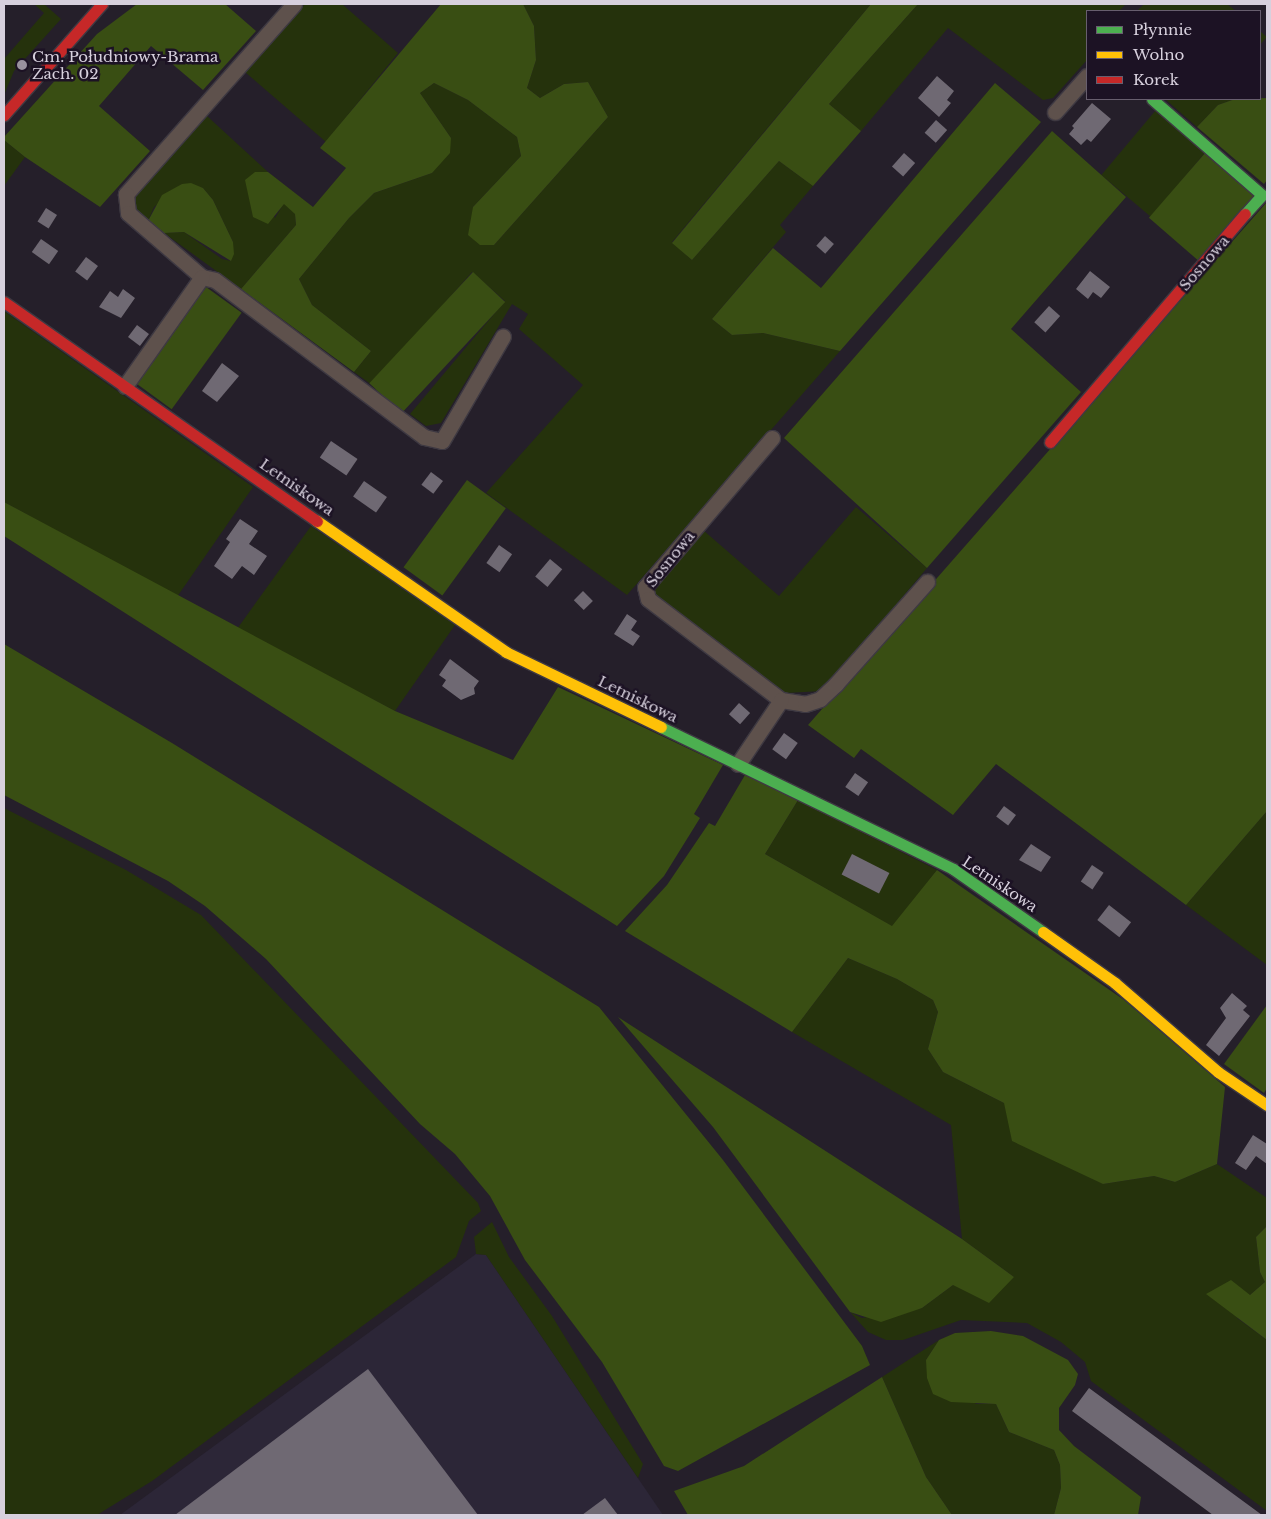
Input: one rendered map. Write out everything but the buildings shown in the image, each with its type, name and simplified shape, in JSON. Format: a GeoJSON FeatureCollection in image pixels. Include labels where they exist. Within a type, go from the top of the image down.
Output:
{"type":"FeatureCollection","features":[{"type":"Feature","properties":{"kind":"street"},"geometry":{"type":"LineString","coordinates":[[4,115],[102,4]]}},
{"type":"Feature","properties":{"kind":"street"},"geometry":{"type":"LineString","coordinates":[[294,4],[126,194],[128,213],[136,223],[202,277],[215,280],[417,434],[442,441],[503,336]]}},
{"type":"Feature","properties":{"kind":"street"},"geometry":{"type":"LineString","coordinates":[[1056,112],[1086,77]]}},
{"type":"Feature","properties":{"kind":"street","name":"Sosnowa"},"geometry":{"type":"LineString","coordinates":[[1050,442],[1265,192],[1153,100]]}},
{"type":"Feature","properties":{"kind":"street"},"geometry":{"type":"LineString","coordinates":[[125,386],[202,277]]}},
{"type":"Feature","properties":{"kind":"street","name":"Letniskowa"},"geometry":{"type":"LineString","coordinates":[[4,302],[506,652],[952,869],[1115,983],[1218,1072],[1267,1105]]}},
{"type":"Feature","properties":{"kind":"street","name":"Sosnowa"},"geometry":{"type":"LineString","coordinates":[[772,438],[645,587],[644,591],[648,599],[781,700],[805,704],[820,699],[927,582]]}},
{"type":"Feature","properties":{"kind":"street"},"geometry":{"type":"LineString","coordinates":[[738,764],[781,700]]}},
{"type":"Feature","properties":{"kind":"shaded area"},"geometry":{"type":"Polygon","coordinates":[[[476,1254],[486,1255],[663,1515],[120,1515],[476,1254]]]}},
{"type":"Feature","properties":{"kind":"green space"},"geometry":{"type":"Polygon","coordinates":[[[34,4],[44,4],[61,19],[14,71],[4,95],[4,59],[44,13],[34,4]]]}},
{"type":"Feature","properties":{"kind":"green space"},"geometry":{"type":"Polygon","coordinates":[[[137,4],[225,4],[256,31],[203,90],[151,46],[99,106],[150,151],[100,207],[25,157],[4,140],[4,137],[97,34],[137,4]]]}},
{"type":"Feature","properties":{"kind":"green space"},"geometry":{"type":"Polygon","coordinates":[[[305,4],[342,4],[398,53],[326,142],[245,72],[305,4]]]}},
{"type":"Feature","properties":{"kind":"green space"},"geometry":{"type":"Polygon","coordinates":[[[441,4],[523,4],[534,26],[536,60],[527,88],[540,98],[564,84],[588,82],[608,117],[494,245],[480,245],[468,235],[473,207],[521,156],[517,137],[468,100],[434,83],[420,93],[451,138],[450,153],[432,173],[374,193],[349,218],[299,279],[312,305],[371,351],[354,372],[241,289],[296,225],[295,214],[284,204],[268,224],[253,217],[245,180],[255,172],[268,172],[313,207],[346,168],[320,148],[441,4]]]}},
{"type":"Feature","properties":{"kind":"green space"},"geometry":{"type":"Polygon","coordinates":[[[523,4],[871,4],[672,242],[692,260],[779,161],[813,186],[780,225],[786,232],[712,319],[732,335],[763,333],[840,351],[627,595],[486,493],[583,385],[519,329],[528,314],[512,304],[441,423],[426,426],[410,414],[505,301],[472,272],[372,385],[354,372],[371,351],[312,305],[299,279],[349,218],[374,193],[432,173],[451,138],[420,93],[434,83],[468,100],[517,137],[521,156],[473,207],[494,245],[608,117],[588,82],[564,84],[540,98],[527,88],[536,60],[534,26],[523,4]]]}},
{"type":"Feature","properties":{"kind":"green space"},"geometry":{"type":"Polygon","coordinates":[[[871,4],[918,4],[829,104],[861,131],[813,186],[779,161],[692,260],[672,243],[871,4]]]}},
{"type":"Feature","properties":{"kind":"green space"},"geometry":{"type":"Polygon","coordinates":[[[918,4],[1126,4],[1120,10],[1086,10],[1086,61],[1053,98],[1043,100],[948,28],[861,131],[829,104],[918,4]]]}},
{"type":"Feature","properties":{"kind":"green space"},"geometry":{"type":"Polygon","coordinates":[[[1144,4],[1227,4],[1235,10],[1138,10],[1144,4]]]}},
{"type":"Feature","properties":{"kind":"green space"},"geometry":{"type":"Polygon","coordinates":[[[1261,32],[1267,37],[1261,44],[1261,32]]]}},
{"type":"Feature","properties":{"kind":"green space"},"geometry":{"type":"Polygon","coordinates":[[[995,83],[1041,122],[840,351],[763,333],[732,335],[712,319],[773,248],[821,288],[995,83]]]}},
{"type":"Feature","properties":{"kind":"green space"},"geometry":{"type":"Polygon","coordinates":[[[1261,98],[1267,98],[1267,180],[1264,184],[1197,127],[1218,105],[1232,100],[1261,100],[1261,98]]]}},
{"type":"Feature","properties":{"kind":"green space"},"geometry":{"type":"Polygon","coordinates":[[[1166,100],[1232,100],[1218,105],[1197,127],[1166,100]]]}},
{"type":"Feature","properties":{"kind":"green space"},"geometry":{"type":"Polygon","coordinates":[[[1156,110],[1206,152],[1151,217],[1101,175],[1156,110]]]}},
{"type":"Feature","properties":{"kind":"green space"},"geometry":{"type":"Polygon","coordinates":[[[207,116],[268,172],[255,172],[275,218],[284,203],[291,206],[295,214],[296,225],[241,289],[164,233],[184,232],[222,259],[231,261],[233,242],[213,200],[203,188],[182,184],[154,207],[148,221],[134,211],[132,200],[207,116]]]}},
{"type":"Feature","properties":{"kind":"green space"},"geometry":{"type":"Polygon","coordinates":[[[1052,131],[1126,197],[1011,329],[1081,392],[927,568],[784,438],[1052,131]]]}},
{"type":"Feature","properties":{"kind":"green space"},"geometry":{"type":"Polygon","coordinates":[[[4,140],[25,157],[4,186],[4,140]]]}},
{"type":"Feature","properties":{"kind":"green space"},"geometry":{"type":"Polygon","coordinates":[[[1206,152],[1255,195],[1198,260],[1149,218],[1206,152]]]}},
{"type":"Feature","properties":{"kind":"green space"},"geometry":{"type":"Polygon","coordinates":[[[191,183],[203,188],[213,200],[233,242],[234,254],[231,261],[184,232],[164,233],[148,221],[162,195],[182,184],[191,183]]]}},
{"type":"Feature","properties":{"kind":"green space"},"geometry":{"type":"Polygon","coordinates":[[[1267,202],[1267,811],[1186,905],[996,764],[953,815],[861,749],[854,758],[808,725],[1267,202]]]}},
{"type":"Feature","properties":{"kind":"green space"},"geometry":{"type":"Polygon","coordinates":[[[473,272],[505,302],[402,413],[369,383],[473,272]]]}},
{"type":"Feature","properties":{"kind":"green space"},"geometry":{"type":"Polygon","coordinates":[[[206,287],[242,313],[172,409],[136,383],[206,287]]]}},
{"type":"Feature","properties":{"kind":"green space"},"geometry":{"type":"Polygon","coordinates":[[[4,311],[253,487],[177,597],[4,502],[4,311]]]}},
{"type":"Feature","properties":{"kind":"green space"},"geometry":{"type":"Polygon","coordinates":[[[467,480],[506,508],[442,596],[404,567],[467,480]]]}},
{"type":"Feature","properties":{"kind":"green space"},"geometry":{"type":"Polygon","coordinates":[[[4,502],[395,711],[513,760],[558,687],[723,765],[694,814],[700,818],[664,876],[617,926],[4,536],[4,502]]]}},
{"type":"Feature","properties":{"kind":"green space"},"geometry":{"type":"Polygon","coordinates":[[[856,507],[927,568],[823,691],[785,693],[654,597],[653,587],[703,530],[779,596],[856,507]]]}},
{"type":"Feature","properties":{"kind":"green space"},"geometry":{"type":"Polygon","coordinates":[[[311,526],[455,625],[395,711],[237,629],[311,526]]]}},
{"type":"Feature","properties":{"kind":"green space"},"geometry":{"type":"Polygon","coordinates":[[[4,644],[172,743],[599,1007],[723,1160],[862,1346],[870,1365],[678,1471],[664,1466],[602,1362],[525,1260],[490,1196],[455,1154],[420,1124],[266,959],[205,906],[168,881],[4,795],[4,644]]]}},
{"type":"Feature","properties":{"kind":"green space"},"geometry":{"type":"Polygon","coordinates":[[[745,775],[798,800],[765,854],[892,926],[937,870],[1124,1000],[1225,1087],[1217,1164],[1175,1182],[1154,1176],[1103,1184],[1012,1141],[1004,1103],[943,1072],[928,1049],[938,1012],[933,1000],[897,979],[848,958],[792,1032],[625,931],[667,885],[709,823],[715,826],[745,775]]]}},
{"type":"Feature","properties":{"kind":"green space"},"geometry":{"type":"Polygon","coordinates":[[[798,800],[937,870],[893,927],[765,854],[798,800]]]}},
{"type":"Feature","properties":{"kind":"green space"},"geometry":{"type":"Polygon","coordinates":[[[4,808],[126,870],[201,915],[478,1203],[481,1211],[469,1221],[456,1257],[152,1481],[97,1515],[4,1515],[4,808]]]}},
{"type":"Feature","properties":{"kind":"green space"},"geometry":{"type":"Polygon","coordinates":[[[1267,811],[1267,965],[1186,905],[1267,811]]]}},
{"type":"Feature","properties":{"kind":"green space"},"geometry":{"type":"Polygon","coordinates":[[[848,958],[897,979],[933,1000],[938,1012],[928,1049],[943,1072],[1004,1103],[1103,1184],[1154,1176],[1175,1182],[1217,1164],[1267,1198],[1267,1226],[1256,1237],[1260,1272],[1265,1282],[1250,1295],[1237,1318],[1267,1340],[1267,1511],[1091,1381],[1085,1362],[1061,1342],[1027,1323],[961,1320],[903,1340],[886,1340],[868,1332],[850,1312],[862,1318],[922,1308],[953,1285],[1014,1277],[962,1239],[951,1125],[792,1032],[848,958]]]}},
{"type":"Feature","properties":{"kind":"green space"},"geometry":{"type":"Polygon","coordinates":[[[1267,1005],[1267,1088],[1264,1093],[1224,1064],[1267,1005]]]}},
{"type":"Feature","properties":{"kind":"green space"},"geometry":{"type":"Polygon","coordinates":[[[618,1017],[962,1239],[1014,1277],[989,1303],[953,1285],[922,1308],[881,1322],[850,1312],[713,1127],[618,1017]]]}},
{"type":"Feature","properties":{"kind":"green space"},"geometry":{"type":"Polygon","coordinates":[[[492,1222],[509,1257],[552,1316],[643,1464],[638,1478],[486,1255],[476,1254],[474,1237],[492,1222]]]}},
{"type":"Feature","properties":{"kind":"green space"},"geometry":{"type":"Polygon","coordinates":[[[1267,1226],[1267,1340],[1206,1294],[1231,1280],[1250,1295],[1265,1282],[1260,1272],[1256,1237],[1267,1226]]]}},
{"type":"Feature","properties":{"kind":"green space"},"geometry":{"type":"Polygon","coordinates":[[[991,1331],[1023,1336],[1068,1360],[1078,1374],[1075,1385],[1059,1408],[1059,1430],[1074,1446],[1141,1497],[1138,1515],[1054,1515],[1061,1488],[1060,1465],[1054,1450],[1009,1432],[996,1404],[951,1402],[933,1394],[927,1378],[926,1360],[939,1340],[955,1333],[991,1331]]]}},
{"type":"Feature","properties":{"kind":"green space"},"geometry":{"type":"Polygon","coordinates":[[[939,1340],[926,1360],[976,1404],[996,1404],[1009,1432],[1054,1450],[1060,1465],[1061,1488],[1054,1515],[952,1515],[926,1477],[882,1377],[939,1340]]]}},
{"type":"Feature","properties":{"kind":"green space"},"geometry":{"type":"Polygon","coordinates":[[[882,1377],[926,1477],[952,1515],[688,1515],[674,1491],[744,1466],[882,1377]]]}},
{"type":"Feature","properties":{"kind":"traffic: fast"},"geometry":{"type":"LineString","coordinates":[[1153,100],[1262,195],[1245,214]]}},
{"type":"Feature","properties":{"kind":"traffic: fast"},"geometry":{"type":"LineString","coordinates":[[661,727],[953,869],[1043,932]]}},
{"type":"Feature","properties":{"kind":"traffic: slow"},"geometry":{"type":"LineString","coordinates":[[317,521],[506,652],[661,727]]}},
{"type":"Feature","properties":{"kind":"traffic: slow"},"geometry":{"type":"LineString","coordinates":[[1043,932],[1115,983],[1218,1072],[1267,1105]]}},
{"type":"Feature","properties":{"kind":"traffic: jam"},"geometry":{"type":"LineString","coordinates":[[4,115],[102,4]]}},
{"type":"Feature","properties":{"kind":"traffic: jam"},"geometry":{"type":"LineString","coordinates":[[1050,442],[1245,214]]}},
{"type":"Feature","properties":{"kind":"traffic: jam"},"geometry":{"type":"LineString","coordinates":[[4,302],[317,521]]}},
{"type":"Feature","properties":{"kind":"place","name":"Cm. Południowy-Brama Zach. 02"},"geometry":{"type":"Point","coordinates":[22,65]}}]}
